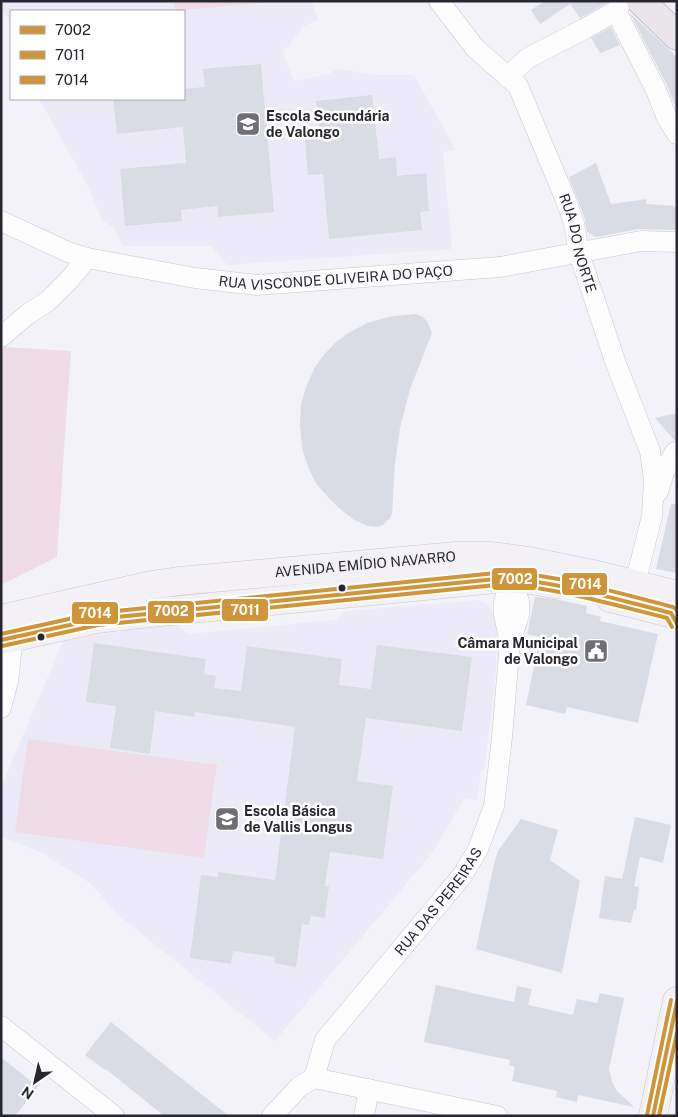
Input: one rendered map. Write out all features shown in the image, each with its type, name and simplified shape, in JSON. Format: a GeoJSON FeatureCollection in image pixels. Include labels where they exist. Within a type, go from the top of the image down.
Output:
{"type":"FeatureCollection","features":[{"type":"Feature","properties":{"kind":"main road"},"geometry":{"type":"LineString","coordinates":[[638,5],[677,36]]}},
{"type":"Feature","properties":{"kind":"main road","name":"AVENIDA EMÍDIO NAVARRO"},"geometry":{"type":"LineString","coordinates":[[5,632],[152,585],[456,556],[492,556],[530,580],[564,586],[677,615]]}},
{"type":"Feature","properties":{"kind":"main road","name":"AVENIDA EMÍDIO NAVARRO"},"geometry":{"type":"LineString","coordinates":[[5,632],[97,619],[486,580],[510,569],[547,565],[677,595]]}},
{"type":"Feature","properties":{"kind":"main road"},"geometry":{"type":"LineString","coordinates":[[218,578],[221,606]]}},
{"type":"Feature","properties":{"kind":"main road"},"geometry":{"type":"LineString","coordinates":[[653,1116],[676,1011]]}},
{"type":"Feature","properties":{"kind":"main road"},"geometry":{"type":"LineString","coordinates":[[672,1116],[677,1087]]}},
{"type":"Feature","properties":{"kind":"street","name":"RUA DO NORTE"},"geometry":{"type":"LineString","coordinates":[[439,1],[475,48],[518,86],[565,198],[574,223],[579,253],[616,364],[650,450],[654,481],[652,516]]}},
{"type":"Feature","properties":{"kind":"street"},"geometry":{"type":"LineString","coordinates":[[507,77],[528,58],[584,29],[638,5],[656,90],[666,116],[677,134]]}},
{"type":"Feature","properties":{"kind":"street","name":"RUA VISCONDE OLIVEIRA DO PAÇO"},"geometry":{"type":"LineString","coordinates":[[1,221],[68,252],[87,258],[195,278],[257,285],[500,267],[641,241],[677,242]]}},
{"type":"Feature","properties":{"kind":"street"},"geometry":{"type":"LineString","coordinates":[[1,337],[28,314],[48,301],[70,279],[87,258]]}},
{"type":"Feature","properties":{"kind":"street"},"geometry":{"type":"LineString","coordinates":[[650,450],[676,452]]}},
{"type":"Feature","properties":{"kind":"street","name":"RUA DO NORTE"},"geometry":{"type":"LineString","coordinates":[[636,584],[664,472],[676,452]]}},
{"type":"Feature","properties":{"kind":"street","name":"RUA DAS PEREIRAS"},"geometry":{"type":"LineString","coordinates":[[314,1078],[325,1040],[462,876],[478,849],[494,806],[510,642],[519,615],[519,601],[510,569]]}},
{"type":"Feature","properties":{"kind":"street"},"geometry":{"type":"LineString","coordinates":[[1,708],[8,681],[5,632]]}},
{"type":"Feature","properties":{"kind":"street"},"geometry":{"type":"LineString","coordinates":[[1,1026],[114,1116]]}},
{"type":"Feature","properties":{"kind":"street"},"geometry":{"type":"LineString","coordinates":[[272,1116],[300,1086],[314,1078],[491,1115]]}},
{"type":"Feature","properties":{"kind":"street"},"geometry":{"type":"LineString","coordinates":[[364,1116],[369,1089]]}},
{"type":"Feature","properties":{"kind":"shaded area","name":"Escola Secundária de Valongo"},"geometry":{"type":"Polygon","coordinates":[[[1,1],[312,1],[318,20],[304,26],[283,52],[294,81],[329,74],[336,69],[378,75],[414,75],[456,150],[443,152],[452,249],[227,265],[211,246],[123,246],[113,227],[102,220],[90,190],[40,100],[185,100],[185,10],[10,10],[10,19],[1,12],[1,1]]]}},
{"type":"Feature","properties":{"kind":"shaded area"},"geometry":{"type":"Polygon","coordinates":[[[174,1],[269,1],[185,10],[175,10],[174,1]]]}},
{"type":"Feature","properties":{"kind":"shaded area"},"geometry":{"type":"Polygon","coordinates":[[[5,347],[71,351],[57,557],[1,585],[1,350],[5,347]]]}},
{"type":"Feature","properties":{"kind":"shaded area","name":"Escola Básica de Vallis Longus"},"geometry":{"type":"Polygon","coordinates":[[[479,600],[488,605],[495,614],[497,633],[496,672],[485,767],[481,772],[477,800],[464,799],[432,853],[275,1041],[118,915],[91,884],[42,853],[1,837],[1,787],[63,641],[174,622],[188,634],[336,620],[344,611],[479,600]]]}},
{"type":"Feature","properties":{"kind":"shaded area"},"geometry":{"type":"Polygon","coordinates":[[[28,739],[217,765],[204,858],[15,832],[28,739]]]}},
{"type":"Feature","properties":{"kind":"building"},"geometry":{"type":"Polygon","coordinates":[[[545,1],[607,1],[607,3],[580,18],[570,4],[540,24],[531,10],[545,1]]]}},
{"type":"Feature","properties":{"kind":"building"},"geometry":{"type":"Polygon","coordinates":[[[630,13],[677,57],[677,111],[667,85],[630,13]]]}},
{"type":"Feature","properties":{"kind":"building"},"geometry":{"type":"Polygon","coordinates":[[[611,27],[620,45],[600,53],[591,38],[611,27]]]}},
{"type":"Feature","properties":{"kind":"building"},"geometry":{"type":"Polygon","coordinates":[[[261,64],[274,212],[218,217],[217,206],[181,210],[182,221],[125,226],[120,169],[186,163],[183,127],[117,134],[113,100],[185,100],[185,89],[205,87],[203,69],[261,64]]]}},
{"type":"Feature","properties":{"kind":"building"},"geometry":{"type":"Polygon","coordinates":[[[372,95],[379,159],[396,157],[397,176],[426,173],[429,211],[420,212],[422,230],[329,239],[323,174],[308,175],[304,130],[319,129],[316,101],[372,95]]]}},
{"type":"Feature","properties":{"kind":"building"},"geometry":{"type":"Polygon","coordinates":[[[596,163],[611,204],[647,199],[646,204],[677,206],[677,230],[639,229],[596,237],[587,232],[585,219],[569,177],[596,163]]]}},
{"type":"Feature","properties":{"kind":"building"},"geometry":{"type":"Polygon","coordinates":[[[416,314],[423,317],[432,333],[410,389],[400,428],[395,463],[392,514],[383,525],[378,527],[368,526],[354,520],[339,508],[315,482],[302,448],[301,405],[306,387],[315,367],[334,344],[367,323],[393,316],[416,314]]]}},
{"type":"Feature","properties":{"kind":"building"},"geometry":{"type":"Polygon","coordinates":[[[677,413],[677,441],[655,418],[677,413]]]}},
{"type":"Feature","properties":{"kind":"building"},"geometry":{"type":"Polygon","coordinates":[[[671,504],[677,504],[677,573],[656,569],[671,504]]]}},
{"type":"Feature","properties":{"kind":"building","name":"Câmara Municipal de Valongo"},"geometry":{"type":"Polygon","coordinates":[[[535,597],[587,606],[586,613],[601,617],[600,621],[658,634],[638,723],[567,707],[565,714],[526,705],[540,637],[527,634],[535,597]]]}},
{"type":"Feature","properties":{"kind":"building"},"geometry":{"type":"Polygon","coordinates":[[[94,643],[206,659],[204,674],[216,676],[214,688],[241,691],[247,646],[342,659],[339,685],[371,689],[377,645],[472,657],[462,731],[366,718],[357,781],[393,786],[383,859],[330,852],[325,886],[329,886],[325,918],[311,916],[309,925],[302,924],[296,967],[274,963],[275,957],[233,951],[231,964],[190,958],[201,875],[218,877],[218,872],[275,880],[295,727],[195,712],[194,717],[155,711],[150,754],[110,748],[116,706],[86,702],[94,643]]]}},
{"type":"Feature","properties":{"kind":"building"},"geometry":{"type":"Polygon","coordinates":[[[635,817],[671,825],[663,863],[640,857],[634,886],[639,887],[636,910],[634,909],[631,923],[599,918],[605,876],[622,879],[635,817]]]}},
{"type":"Feature","properties":{"kind":"building"},"geometry":{"type":"Polygon","coordinates":[[[521,819],[558,830],[550,860],[580,881],[562,973],[476,949],[498,851],[521,819]]]}},
{"type":"Feature","properties":{"kind":"building"},"geometry":{"type":"Polygon","coordinates":[[[436,985],[514,1002],[517,986],[532,989],[528,1005],[573,1015],[577,999],[597,1003],[600,993],[624,998],[609,1069],[612,1082],[617,1091],[634,1107],[578,1095],[577,1102],[556,1097],[557,1091],[512,1081],[515,1067],[509,1065],[510,1060],[424,1042],[436,985]]]}},
{"type":"Feature","properties":{"kind":"building"},"geometry":{"type":"Polygon","coordinates":[[[111,1022],[229,1116],[164,1116],[106,1069],[85,1055],[111,1022]]]}},
{"type":"Feature","properties":{"kind":"building"},"geometry":{"type":"Polygon","coordinates":[[[1,1057],[38,1087],[15,1116],[1,1116],[1,1057]]]}},
{"type":"Feature","properties":{"kind":"transit line","name":"7014"},"geometry":{"type":"LineString","coordinates":[[1,634],[96,613],[506,572],[548,577],[590,586],[673,607],[677,610]]}},
{"type":"Feature","properties":{"kind":"transit line","name":"7002"},"geometry":{"type":"LineString","coordinates":[[1,640],[97,619],[506,578],[568,588],[671,613],[677,624]]}},
{"type":"Feature","properties":{"kind":"transit line","name":"7011"},"geometry":{"type":"LineString","coordinates":[[2,646],[98,625],[506,584],[567,594],[667,618],[672,627]]}},
{"type":"Feature","properties":{"kind":"transit line","name":"7014"},"geometry":{"type":"LineString","coordinates":[[647,1115],[671,1000]]}},
{"type":"Feature","properties":{"kind":"transit line","name":"7002"},"geometry":{"type":"LineString","coordinates":[[653,1116],[677,1002]]}},
{"type":"Feature","properties":{"kind":"transit line","name":"7011"},"geometry":{"type":"LineString","coordinates":[[659,1116],[677,1033]]}},
{"type":"Feature","properties":{"kind":"place","name":"Escola Secundária de Valongo"},"geometry":{"type":"Point","coordinates":[248,124]}},
{"type":"Feature","properties":{"kind":"place","name":"Câmara Municipal de Valongo"},"geometry":{"type":"Point","coordinates":[596,651]}},
{"type":"Feature","properties":{"kind":"place","name":"Escola Básica de Vallis Longus"},"geometry":{"type":"Point","coordinates":[227,819]}}]}
